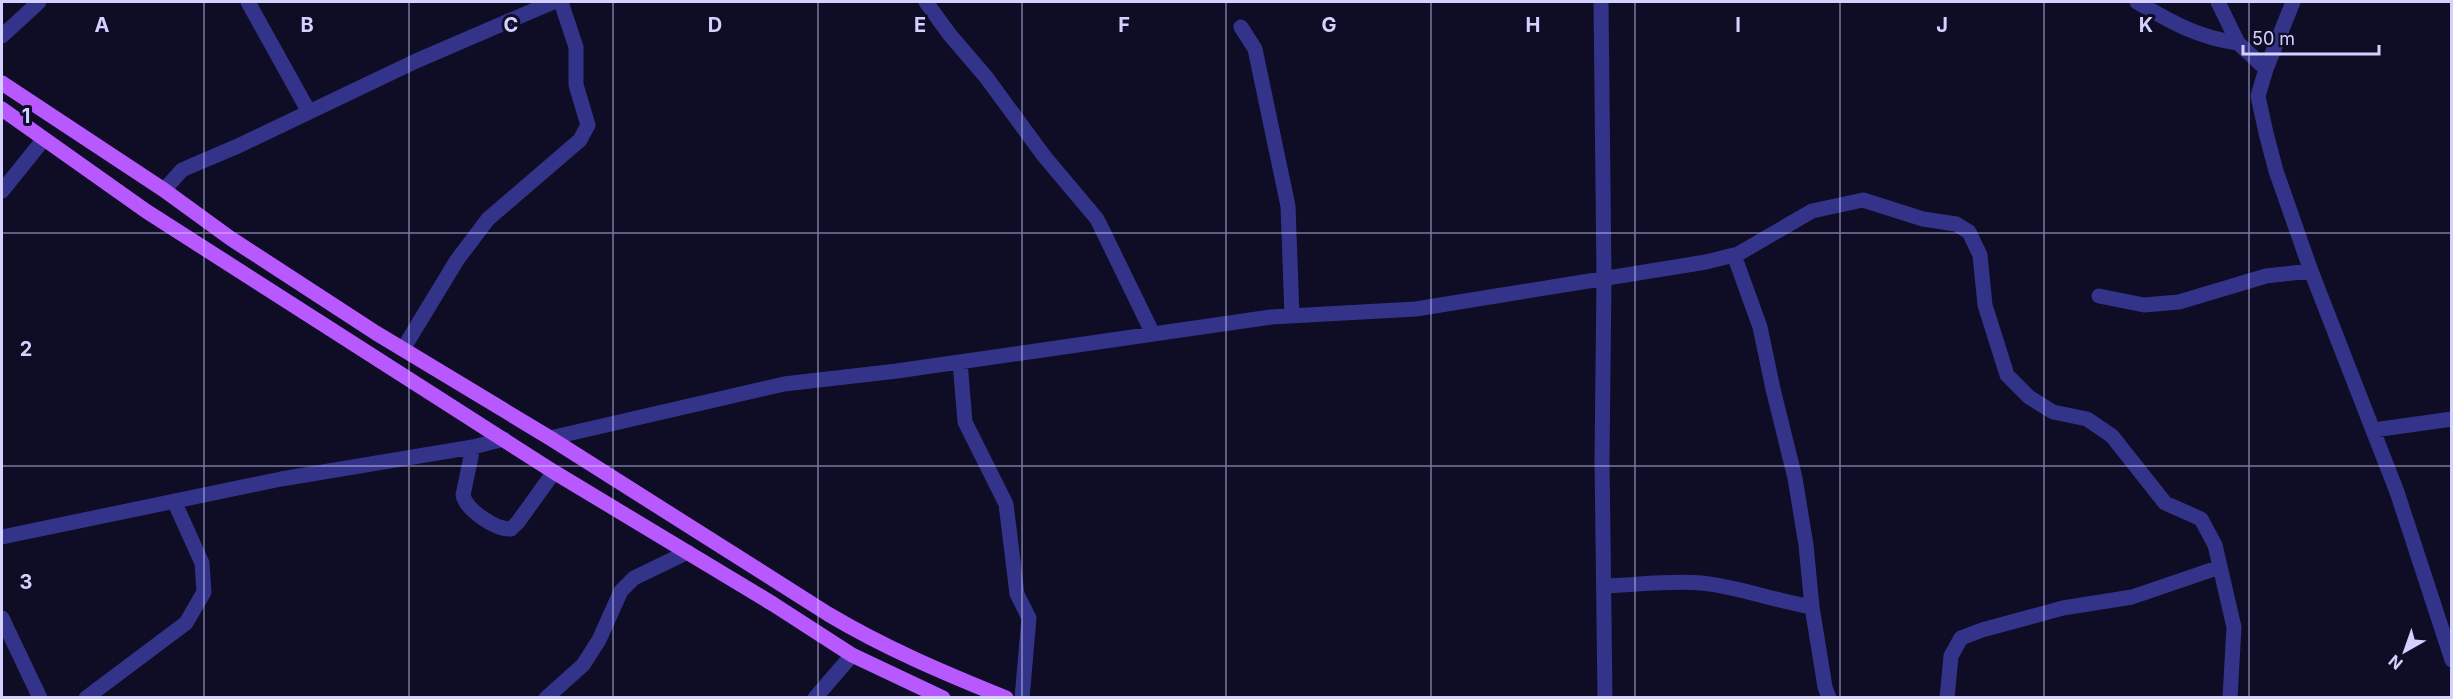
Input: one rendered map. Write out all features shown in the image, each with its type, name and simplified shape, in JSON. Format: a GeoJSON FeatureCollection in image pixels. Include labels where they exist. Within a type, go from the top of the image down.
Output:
{"type":"FeatureCollection","features":[{"type":"Feature","properties":{"kind":"main road"},"geometry":{"type":"LineString","coordinates":[[2,82],[164,190],[230,238],[403,349],[866,637],[914,660],[1006,698]]}},
{"type":"Feature","properties":{"kind":"main road"},"geometry":{"type":"LineString","coordinates":[[2,109],[146,211],[554,472],[688,552],[852,655],[943,698]]}},
{"type":"Feature","properties":{"kind":"street"},"geometry":{"type":"LineString","coordinates":[[2,36],[39,2]]}},
{"type":"Feature","properties":{"kind":"street"},"geometry":{"type":"LineString","coordinates":[[248,2],[309,112]]}},
{"type":"Feature","properties":{"kind":"street"},"geometry":{"type":"LineString","coordinates":[[164,190],[182,170],[416,61],[553,2]]}},
{"type":"Feature","properties":{"kind":"street"},"geometry":{"type":"LineString","coordinates":[[403,349],[457,260],[488,219],[580,140],[588,125],[576,85],[576,48],[561,2]]}},
{"type":"Feature","properties":{"kind":"street"},"geometry":{"type":"LineString","coordinates":[[926,2],[950,35],[986,77],[1044,156],[1097,219],[1153,334]]}},
{"type":"Feature","properties":{"kind":"street"},"geometry":{"type":"LineString","coordinates":[[1602,2],[1604,278],[1602,459],[1605,698]]}},
{"type":"Feature","properties":{"kind":"street"},"geometry":{"type":"LineString","coordinates":[[2137,2],[2172,23],[2213,40],[2238,43]]}},
{"type":"Feature","properties":{"kind":"street"},"geometry":{"type":"LineString","coordinates":[[2218,2],[2238,43],[2266,69]]}},
{"type":"Feature","properties":{"kind":"street"},"geometry":{"type":"LineString","coordinates":[[2293,2],[2266,69],[2258,96],[2266,133],[2276,171],[2311,271],[2397,492],[2451,660]]}},
{"type":"Feature","properties":{"kind":"street"},"geometry":{"type":"LineString","coordinates":[[1241,27],[1255,49],[1288,206],[1292,316]]}},
{"type":"Feature","properties":{"kind":"street"},"geometry":{"type":"LineString","coordinates":[[2,190],[44,139]]}},
{"type":"Feature","properties":{"kind":"street"},"geometry":{"type":"LineString","coordinates":[[549,438],[784,384],[1292,316],[1416,309],[1706,262],[1734,255],[1765,240],[1812,211],[1863,200],[1923,219],[1956,224],[1969,232],[1980,255],[1985,306],[2007,375],[2029,397],[2053,412],[2087,419],[2112,436],[2165,503],[2201,519],[2215,545],[2234,627],[2230,698]]}},
{"type":"Feature","properties":{"kind":"street"},"geometry":{"type":"LineString","coordinates":[[1734,255],[1760,327],[1795,478],[1806,545],[1812,607],[1825,687],[1829,698]]}},
{"type":"Feature","properties":{"kind":"street"},"geometry":{"type":"LineString","coordinates":[[2099,296],[2144,305],[2179,302],[2266,276],[2311,271]]}},
{"type":"Feature","properties":{"kind":"street"},"geometry":{"type":"LineString","coordinates":[[960,362],[965,422],[1006,504],[1017,594],[1029,618],[1022,698]]}},
{"type":"Feature","properties":{"kind":"street"},"geometry":{"type":"LineString","coordinates":[[2374,430],[2451,419]]}},
{"type":"Feature","properties":{"kind":"street"},"geometry":{"type":"LineString","coordinates":[[2,537],[281,479],[504,440]]}},
{"type":"Feature","properties":{"kind":"street"},"geometry":{"type":"LineString","coordinates":[[473,447],[463,495],[464,502],[470,509],[502,529],[511,529],[518,522],[554,472]]}},
{"type":"Feature","properties":{"kind":"street"},"geometry":{"type":"LineString","coordinates":[[86,698],[186,623],[204,592],[202,563],[174,501]]}},
{"type":"Feature","properties":{"kind":"street"},"geometry":{"type":"LineString","coordinates":[[546,698],[583,665],[598,640],[621,591],[634,578],[688,552]]}},
{"type":"Feature","properties":{"kind":"street"},"geometry":{"type":"LineString","coordinates":[[1947,698],[1951,656],[1961,638],[2063,608],[2133,597],[2220,567]]}},
{"type":"Feature","properties":{"kind":"street"},"geometry":{"type":"LineString","coordinates":[[1604,586],[1701,583],[1812,607]]}},
{"type":"Feature","properties":{"kind":"street"},"geometry":{"type":"LineString","coordinates":[[2,618],[40,698]]}},
{"type":"Feature","properties":{"kind":"street"},"geometry":{"type":"LineString","coordinates":[[815,698],[852,655]]}}]}
